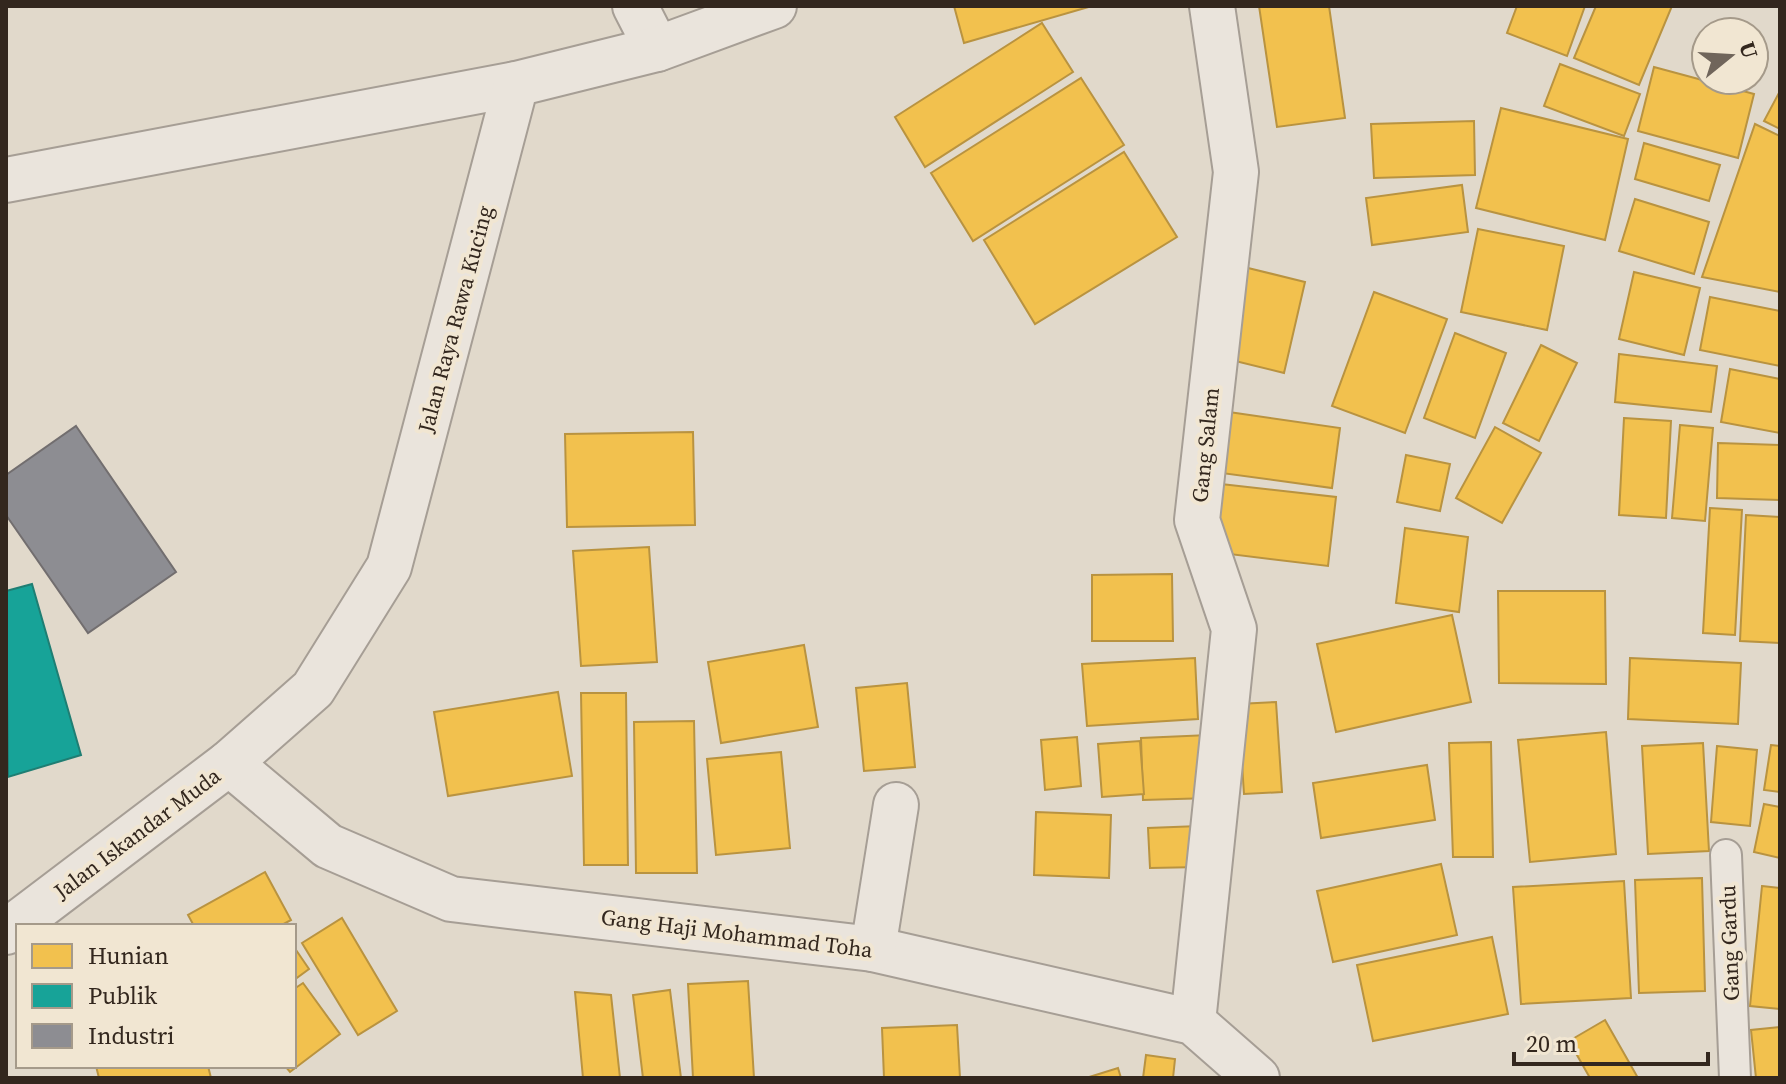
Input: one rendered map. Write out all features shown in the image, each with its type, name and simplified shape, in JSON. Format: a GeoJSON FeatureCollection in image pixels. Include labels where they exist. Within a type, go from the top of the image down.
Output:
{"type":"FeatureCollection","features":[{"type":"Feature","properties":{"kind":"street"},"geometry":{"type":"LineString","coordinates":[[635,6],[657,49]]}},
{"type":"Feature","properties":{"kind":"street"},"geometry":{"type":"LineString","coordinates":[[6,180],[516,84],[657,49],[774,6]]}},
{"type":"Feature","properties":{"kind":"street","name":"Gang Salam"},"geometry":{"type":"LineString","coordinates":[[1193,1022],[1234,629],[1197,520],[1236,172],[1212,6]]}},
{"type":"Feature","properties":{"kind":"street","name":"Jalan Raya Rawa Kucing"},"geometry":{"type":"LineString","coordinates":[[229,763],[313,689],[389,567],[516,84]]}},
{"type":"Feature","properties":{"kind":"street","name":"Gang Haji Mohammad Toha"},"geometry":{"type":"LineString","coordinates":[[229,763],[328,846],[451,899],[873,949],[1193,1022],[1257,1078]]}},
{"type":"Feature","properties":{"kind":"street","name":"Jalan Iskandar Muda"},"geometry":{"type":"LineString","coordinates":[[17,924],[229,763]]}},
{"type":"Feature","properties":{"kind":"street"},"geometry":{"type":"LineString","coordinates":[[873,949],[896,805]]}},
{"type":"Feature","properties":{"kind":"lane","name":"Gang Gardu"},"geometry":{"type":"LineString","coordinates":[[1726,855],[1735,1078]]}},
{"type":"Feature","properties":{"kind":"building: Hunian"},"geometry":{"type":"Polygon","coordinates":[[[954,6],[1092,6],[964,43],[954,6]]]}},
{"type":"Feature","properties":{"kind":"building: Hunian"},"geometry":{"type":"Polygon","coordinates":[[[1259,6],[1329,6],[1345,118],[1277,127],[1259,6]]]}},
{"type":"Feature","properties":{"kind":"building: Hunian"},"geometry":{"type":"Polygon","coordinates":[[[1517,6],[1585,6],[1567,56],[1507,33],[1517,6]]]}},
{"type":"Feature","properties":{"kind":"building: Hunian"},"geometry":{"type":"Polygon","coordinates":[[[1596,6],[1672,6],[1639,85],[1574,58],[1596,6]]]}},
{"type":"Feature","properties":{"kind":"building: Hunian"},"geometry":{"type":"Polygon","coordinates":[[[1042,23],[1073,72],[925,167],[895,117],[1042,23]]]}},
{"type":"Feature","properties":{"kind":"building: Hunian"},"geometry":{"type":"Polygon","coordinates":[[[1560,64],[1640,94],[1624,136],[1544,106],[1560,64]]]}},
{"type":"Feature","properties":{"kind":"building: Hunian"},"geometry":{"type":"Polygon","coordinates":[[[1654,67],[1690,77],[1690,96],[1754,96],[1738,158],[1638,131],[1654,67]]]}},
{"type":"Feature","properties":{"kind":"building: Hunian"},"geometry":{"type":"Polygon","coordinates":[[[1081,78],[1124,145],[973,241],[931,173],[1081,78]]]}},
{"type":"Feature","properties":{"kind":"building: Hunian"},"geometry":{"type":"Polygon","coordinates":[[[1780,91],[1780,129],[1764,121],[1780,91]]]}},
{"type":"Feature","properties":{"kind":"building: Hunian"},"geometry":{"type":"Polygon","coordinates":[[[1501,108],[1628,139],[1605,240],[1476,208],[1501,108]]]}},
{"type":"Feature","properties":{"kind":"building: Hunian"},"geometry":{"type":"Polygon","coordinates":[[[1474,121],[1475,175],[1374,178],[1371,124],[1474,121]]]}},
{"type":"Feature","properties":{"kind":"building: Hunian"},"geometry":{"type":"Polygon","coordinates":[[[1755,124],[1780,136],[1780,292],[1702,277],[1755,124]]]}},
{"type":"Feature","properties":{"kind":"building: Hunian"},"geometry":{"type":"Polygon","coordinates":[[[1644,143],[1720,165],[1709,201],[1635,179],[1644,143]]]}},
{"type":"Feature","properties":{"kind":"building: Hunian"},"geometry":{"type":"Polygon","coordinates":[[[1124,152],[1177,237],[1035,324],[984,240],[1124,152]]]}},
{"type":"Feature","properties":{"kind":"building: Hunian"},"geometry":{"type":"Polygon","coordinates":[[[1462,185],[1468,232],[1372,245],[1366,198],[1462,185]]]}},
{"type":"Feature","properties":{"kind":"building: Hunian"},"geometry":{"type":"Polygon","coordinates":[[[1635,199],[1709,222],[1694,274],[1619,251],[1635,199]]]}},
{"type":"Feature","properties":{"kind":"building: Hunian"},"geometry":{"type":"Polygon","coordinates":[[[1478,229],[1564,246],[1547,330],[1461,312],[1478,229]]]}},
{"type":"Feature","properties":{"kind":"building: Hunian"},"geometry":{"type":"Polygon","coordinates":[[[1244,267],[1305,282],[1284,373],[1223,358],[1244,267]]]}},
{"type":"Feature","properties":{"kind":"building: Hunian"},"geometry":{"type":"Polygon","coordinates":[[[1634,272],[1700,288],[1684,355],[1619,339],[1634,272]]]}},
{"type":"Feature","properties":{"kind":"building: Hunian"},"geometry":{"type":"Polygon","coordinates":[[[1374,292],[1447,319],[1405,433],[1332,406],[1374,292]]]}},
{"type":"Feature","properties":{"kind":"building: Hunian"},"geometry":{"type":"Polygon","coordinates":[[[1710,297],[1780,311],[1780,366],[1700,350],[1710,297]]]}},
{"type":"Feature","properties":{"kind":"building: Hunian"},"geometry":{"type":"Polygon","coordinates":[[[1455,333],[1506,353],[1475,438],[1424,418],[1455,333]]]}},
{"type":"Feature","properties":{"kind":"building: Hunian"},"geometry":{"type":"Polygon","coordinates":[[[1541,345],[1577,363],[1539,441],[1503,423],[1541,345]]]}},
{"type":"Feature","properties":{"kind":"building: Hunian"},"geometry":{"type":"Polygon","coordinates":[[[1619,354],[1717,366],[1711,412],[1615,402],[1619,354]]]}},
{"type":"Feature","properties":{"kind":"building: Hunian"},"geometry":{"type":"Polygon","coordinates":[[[1730,369],[1780,379],[1780,433],[1721,422],[1730,369]]]}},
{"type":"Feature","properties":{"kind":"building: Hunian"},"geometry":{"type":"Polygon","coordinates":[[[1222,411],[1340,428],[1332,488],[1214,472],[1222,411]]]}},
{"type":"Feature","properties":{"kind":"building: Hunian"},"geometry":{"type":"Polygon","coordinates":[[[1624,418],[1671,421],[1666,518],[1619,515],[1624,418]]]}},
{"type":"Feature","properties":{"kind":"building: Hunian"},"geometry":{"type":"Polygon","coordinates":[[[1680,425],[1713,428],[1705,521],[1672,518],[1680,425]]]}},
{"type":"Feature","properties":{"kind":"building: Hunian"},"geometry":{"type":"Polygon","coordinates":[[[1495,427],[1541,453],[1502,523],[1456,498],[1495,427]]]}},
{"type":"Feature","properties":{"kind":"building: Hunian"},"geometry":{"type":"Polygon","coordinates":[[[693,432],[695,525],[567,527],[565,434],[693,432]]]}},
{"type":"Feature","properties":{"kind":"building: Hunian"},"geometry":{"type":"Polygon","coordinates":[[[1718,443],[1780,445],[1780,500],[1717,498],[1718,443]]]}},
{"type":"Feature","properties":{"kind":"building: Hunian"},"geometry":{"type":"Polygon","coordinates":[[[1406,455],[1450,464],[1440,511],[1397,502],[1406,455]]]}},
{"type":"Feature","properties":{"kind":"building: Hunian"},"geometry":{"type":"Polygon","coordinates":[[[1221,484],[1336,497],[1328,566],[1213,552],[1221,484]]]}},
{"type":"Feature","properties":{"kind":"building: Hunian"},"geometry":{"type":"Polygon","coordinates":[[[1710,508],[1742,510],[1735,635],[1703,633],[1710,508]]]}},
{"type":"Feature","properties":{"kind":"building: Hunian"},"geometry":{"type":"Polygon","coordinates":[[[1746,515],[1780,517],[1780,643],[1740,641],[1746,515]]]}},
{"type":"Feature","properties":{"kind":"building: Hunian"},"geometry":{"type":"Polygon","coordinates":[[[1405,528],[1468,537],[1459,612],[1396,603],[1405,528]]]}},
{"type":"Feature","properties":{"kind":"building: Hunian"},"geometry":{"type":"Polygon","coordinates":[[[649,547],[657,662],[581,666],[573,551],[649,547]]]}},
{"type":"Feature","properties":{"kind":"building: Hunian"},"geometry":{"type":"Polygon","coordinates":[[[1172,574],[1173,641],[1092,641],[1092,575],[1172,574]]]}},
{"type":"Feature","properties":{"kind":"building: Hunian"},"geometry":{"type":"Polygon","coordinates":[[[1498,591],[1605,591],[1606,684],[1499,683],[1498,591]]]}},
{"type":"Feature","properties":{"kind":"building: Hunian"},"geometry":{"type":"Polygon","coordinates":[[[1452,615],[1471,702],[1336,732],[1317,644],[1452,615]]]}},
{"type":"Feature","properties":{"kind":"building: Hunian"},"geometry":{"type":"Polygon","coordinates":[[[804,645],[818,727],[721,743],[708,662],[804,645]]]}},
{"type":"Feature","properties":{"kind":"building: Hunian"},"geometry":{"type":"Polygon","coordinates":[[[1195,658],[1198,719],[1087,726],[1082,664],[1195,658]]]}},
{"type":"Feature","properties":{"kind":"building: Hunian"},"geometry":{"type":"Polygon","coordinates":[[[1630,658],[1741,663],[1738,724],[1628,719],[1630,658]]]}},
{"type":"Feature","properties":{"kind":"building: Hunian"},"geometry":{"type":"Polygon","coordinates":[[[907,683],[915,767],[864,771],[856,688],[907,683]]]}},
{"type":"Feature","properties":{"kind":"building: Hunian"},"geometry":{"type":"Polygon","coordinates":[[[558,692],[572,776],[448,796],[434,712],[558,692]]]}},
{"type":"Feature","properties":{"kind":"building: Hunian"},"geometry":{"type":"Polygon","coordinates":[[[581,693],[626,693],[628,865],[584,865],[581,693]]]}},
{"type":"Feature","properties":{"kind":"building: Hunian"},"geometry":{"type":"Polygon","coordinates":[[[1276,702],[1282,792],[1244,794],[1238,704],[1276,702]]]}},
{"type":"Feature","properties":{"kind":"building: Hunian"},"geometry":{"type":"Polygon","coordinates":[[[694,721],[697,873],[636,873],[634,722],[694,721]]]}},
{"type":"Feature","properties":{"kind":"building: Hunian"},"geometry":{"type":"Polygon","coordinates":[[[1606,732],[1616,854],[1530,862],[1518,740],[1606,732]]]}},
{"type":"Feature","properties":{"kind":"building: Hunian"},"geometry":{"type":"Polygon","coordinates":[[[1209,735],[1211,798],[1143,800],[1141,738],[1209,735]]]}},
{"type":"Feature","properties":{"kind":"building: Hunian"},"geometry":{"type":"Polygon","coordinates":[[[1077,737],[1081,786],[1045,790],[1041,740],[1077,737]]]}},
{"type":"Feature","properties":{"kind":"building: Hunian"},"geometry":{"type":"Polygon","coordinates":[[[1140,741],[1144,794],[1102,797],[1098,744],[1140,741]]]}},
{"type":"Feature","properties":{"kind":"building: Hunian"},"geometry":{"type":"Polygon","coordinates":[[[1491,742],[1493,857],[1453,857],[1449,743],[1491,742]]]}},
{"type":"Feature","properties":{"kind":"building: Hunian"},"geometry":{"type":"Polygon","coordinates":[[[1703,743],[1709,851],[1648,854],[1642,746],[1703,743]]]}},
{"type":"Feature","properties":{"kind":"building: Hunian"},"geometry":{"type":"Polygon","coordinates":[[[1771,745],[1780,746],[1780,792],[1764,790],[1771,745]]]}},
{"type":"Feature","properties":{"kind":"building: Hunian"},"geometry":{"type":"Polygon","coordinates":[[[1717,746],[1757,750],[1750,826],[1711,822],[1717,746]]]}},
{"type":"Feature","properties":{"kind":"building: Hunian"},"geometry":{"type":"Polygon","coordinates":[[[781,752],[790,848],[716,855],[707,759],[781,752]]]}},
{"type":"Feature","properties":{"kind":"building: Hunian"},"geometry":{"type":"Polygon","coordinates":[[[1427,765],[1435,820],[1321,838],[1313,783],[1427,765]]]}},
{"type":"Feature","properties":{"kind":"building: Hunian"},"geometry":{"type":"Polygon","coordinates":[[[1764,804],[1780,807],[1780,858],[1754,852],[1764,804]]]}},
{"type":"Feature","properties":{"kind":"building: Hunian"},"geometry":{"type":"Polygon","coordinates":[[[1036,812],[1111,815],[1109,878],[1034,875],[1036,812]]]}},
{"type":"Feature","properties":{"kind":"building: Hunian"},"geometry":{"type":"Polygon","coordinates":[[[1199,826],[1201,867],[1150,868],[1148,828],[1199,826]]]}},
{"type":"Feature","properties":{"kind":"building: Hunian"},"geometry":{"type":"Polygon","coordinates":[[[1441,864],[1457,935],[1333,962],[1317,891],[1441,864]]]}},
{"type":"Feature","properties":{"kind":"building: Hunian"},"geometry":{"type":"Polygon","coordinates":[[[265,872],[291,920],[284,924],[193,924],[188,915],[265,872]]]}},
{"type":"Feature","properties":{"kind":"building: Hunian"},"geometry":{"type":"Polygon","coordinates":[[[1702,878],[1705,991],[1639,993],[1635,880],[1702,878]]]}},
{"type":"Feature","properties":{"kind":"building: Hunian"},"geometry":{"type":"Polygon","coordinates":[[[1624,881],[1631,998],[1521,1004],[1513,887],[1624,881]]]}},
{"type":"Feature","properties":{"kind":"building: Hunian"},"geometry":{"type":"Polygon","coordinates":[[[1762,886],[1780,888],[1780,1009],[1750,1006],[1762,886]]]}},
{"type":"Feature","properties":{"kind":"building: Hunian"},"geometry":{"type":"Polygon","coordinates":[[[342,918],[397,1011],[358,1035],[302,943],[342,918]]]}},
{"type":"Feature","properties":{"kind":"building: Hunian"},"geometry":{"type":"Polygon","coordinates":[[[1492,937],[1508,1014],[1373,1041],[1357,965],[1492,937]]]}},
{"type":"Feature","properties":{"kind":"building: Hunian"},"geometry":{"type":"Polygon","coordinates":[[[296,950],[309,969],[296,979],[296,950]]]}},
{"type":"Feature","properties":{"kind":"building: Hunian"},"geometry":{"type":"Polygon","coordinates":[[[748,981],[754,1078],[693,1078],[688,984],[748,981]]]}},
{"type":"Feature","properties":{"kind":"building: Hunian"},"geometry":{"type":"Polygon","coordinates":[[[303,983],[340,1034],[296,1067],[296,988],[303,983]]]}},
{"type":"Feature","properties":{"kind":"building: Hunian"},"geometry":{"type":"Polygon","coordinates":[[[670,990],[681,1078],[643,1078],[633,995],[670,990]]]}},
{"type":"Feature","properties":{"kind":"building: Hunian"},"geometry":{"type":"Polygon","coordinates":[[[575,992],[611,995],[620,1078],[583,1078],[575,992]]]}},
{"type":"Feature","properties":{"kind":"building: Hunian"},"geometry":{"type":"Polygon","coordinates":[[[1605,1020],[1638,1078],[1590,1078],[1569,1041],[1605,1020]]]}},
{"type":"Feature","properties":{"kind":"building: Hunian"},"geometry":{"type":"Polygon","coordinates":[[[957,1025],[960,1078],[884,1078],[882,1028],[957,1025]]]}},
{"type":"Feature","properties":{"kind":"building: Hunian"},"geometry":{"type":"Polygon","coordinates":[[[1780,1027],[1780,1078],[1756,1078],[1751,1030],[1780,1027]]]}},
{"type":"Feature","properties":{"kind":"building: Hunian"},"geometry":{"type":"Polygon","coordinates":[[[1146,1055],[1175,1059],[1173,1078],[1143,1078],[1146,1055]]]}},
{"type":"Feature","properties":{"kind":"building: Hunian"},"geometry":{"type":"Polygon","coordinates":[[[96,1068],[208,1068],[211,1078],[99,1078],[96,1068]]]}},
{"type":"Feature","properties":{"kind":"building: Hunian"},"geometry":{"type":"Polygon","coordinates":[[[1118,1068],[1121,1078],[1086,1078],[1118,1068]]]}},
{"type":"Feature","properties":{"kind":"building: Publik"},"geometry":{"type":"Polygon","coordinates":[[[32,584],[81,755],[8,777],[6,591],[32,584]]]}},
{"type":"Feature","properties":{"kind":"building: Industri"},"geometry":{"type":"Polygon","coordinates":[[[76,426],[176,572],[88,633],[6,515],[6,475],[76,426]]]}}]}
